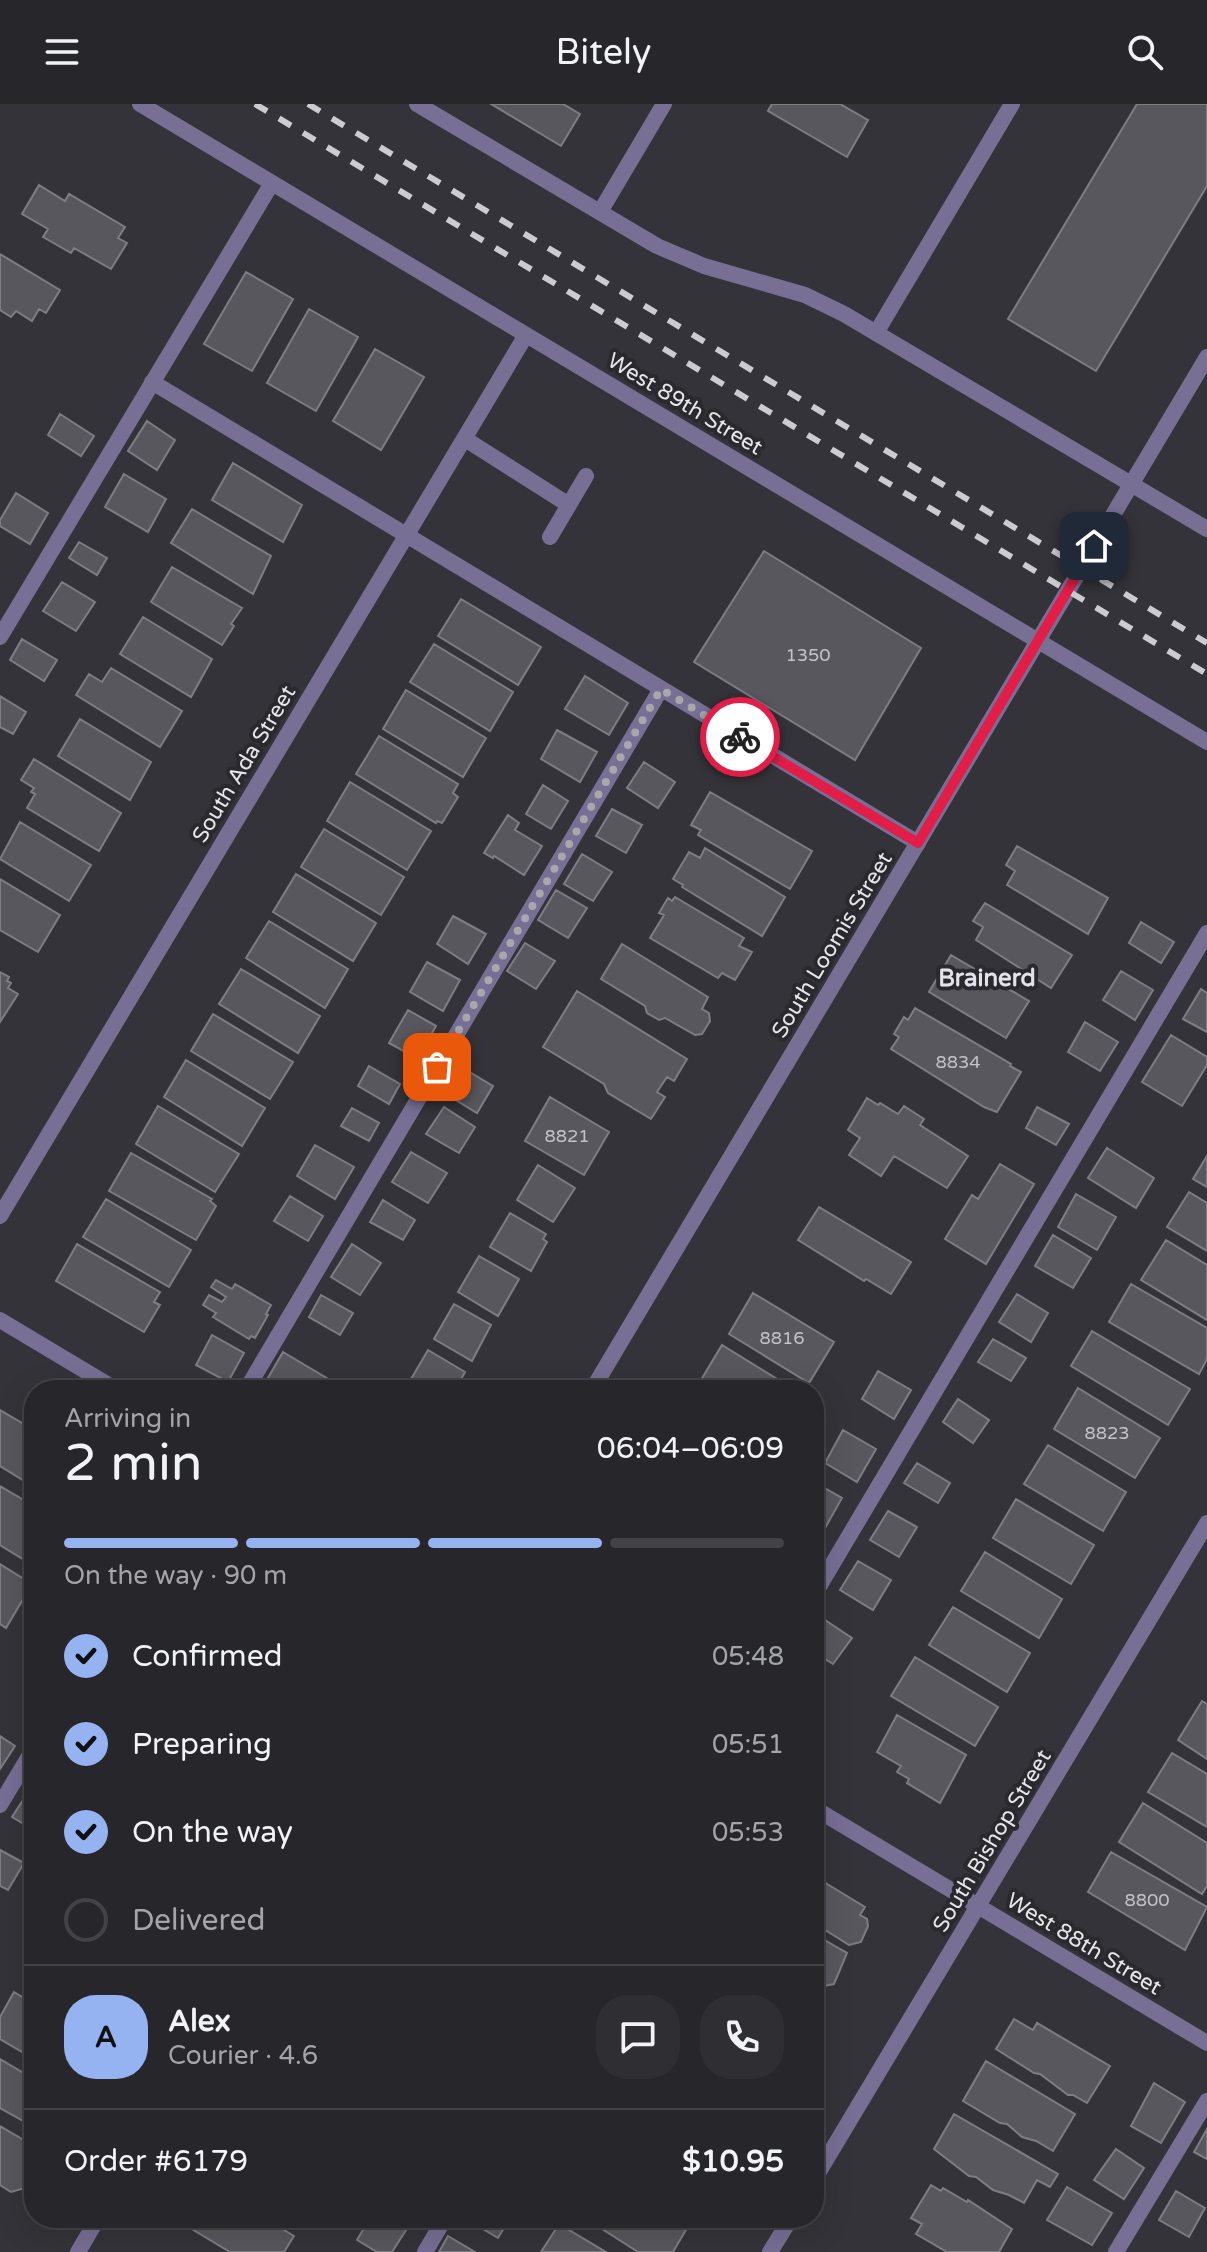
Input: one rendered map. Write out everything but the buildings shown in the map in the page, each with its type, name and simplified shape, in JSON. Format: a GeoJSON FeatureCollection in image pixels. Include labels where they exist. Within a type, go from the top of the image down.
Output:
{"type":"FeatureCollection","features":[{"type":"Feature","properties":{"kind":"street","name":"West 89th Street"},"geometry":{"type":"LineString","coordinates":[[140,104],[1207,742]]}},
{"type":"Feature","properties":{"kind":"street"},"geometry":{"type":"LineString","coordinates":[[417,104],[657,246],[704,266],[805,295],[876,333],[1207,529]]}},
{"type":"Feature","properties":{"kind":"street"},"geometry":{"type":"LineString","coordinates":[[600,212],[664,104]]}},
{"type":"Feature","properties":{"kind":"street"},"geometry":{"type":"LineString","coordinates":[[876,333],[1012,104]]}},
{"type":"Feature","properties":{"kind":"street"},"geometry":{"type":"LineString","coordinates":[[0,637],[272,183]]}},
{"type":"Feature","properties":{"kind":"street","name":"South Ada Street"},"geometry":{"type":"LineString","coordinates":[[0,1216],[526,335]]}},
{"type":"Feature","properties":{"kind":"street","name":"South Loomis Street"},"geometry":{"type":"LineString","coordinates":[[598,1380],[1207,357]]}},
{"type":"Feature","properties":{"kind":"street"},"geometry":{"type":"LineString","coordinates":[[152,382],[918,843]]}},
{"type":"Feature","properties":{"kind":"street"},"geometry":{"type":"LineString","coordinates":[[465,439],[569,505]]}},
{"type":"Feature","properties":{"kind":"street"},"geometry":{"type":"LineString","coordinates":[[550,537],[586,476]]}},
{"type":"Feature","properties":{"kind":"street"},"geometry":{"type":"LineString","coordinates":[[252,1380],[661,689]]}},
{"type":"Feature","properties":{"kind":"street"},"geometry":{"type":"LineString","coordinates":[[824,1578],[1207,933]]}},
{"type":"Feature","properties":{"kind":"street"},"geometry":{"type":"LineString","coordinates":[[0,1320],[100,1380]]}},
{"type":"Feature","properties":{"kind":"street","name":"South Bishop Street"},"geometry":{"type":"LineString","coordinates":[[824,2163],[1207,1523]]}},
{"type":"Feature","properties":{"kind":"street"},"geometry":{"type":"LineString","coordinates":[[0,1805],[24,1765]]}},
{"type":"Feature","properties":{"kind":"street","name":"West 88th Street"},"geometry":{"type":"LineString","coordinates":[[824,1814],[1207,2043]]}},
{"type":"Feature","properties":{"kind":"street"},"geometry":{"type":"LineString","coordinates":[[1116,2252],[1207,2101]]}},
{"type":"Feature","properties":{"kind":"street"},"geometry":{"type":"LineString","coordinates":[[78,2252],[92,2228]]}},
{"type":"Feature","properties":{"kind":"street"},"geometry":{"type":"LineString","coordinates":[[425,2252],[439,2228]]}},
{"type":"Feature","properties":{"kind":"street"},"geometry":{"type":"LineString","coordinates":[[770,2252],[785,2228]]}},
{"type":"Feature","properties":{"kind":"railway"},"geometry":{"type":"LineString","coordinates":[[255,104],[1207,674]]}},
{"type":"Feature","properties":{"kind":"railway"},"geometry":{"type":"LineString","coordinates":[[308,104],[1207,643]]}},
{"type":"Feature","properties":{"kind":"way so far"},"geometry":{"type":"LineString","coordinates":[[437,1067],[661,689],[740,737]]}},
{"type":"Feature","properties":{"kind":"district","name":"Brainerd"},"geometry":{"type":"Point","coordinates":[987,978]}},
{"type":"Feature","properties":{"kind":"route"},"geometry":{"type":"LineString","coordinates":[[740,737],[918,843],[1094,546]]}}]}
